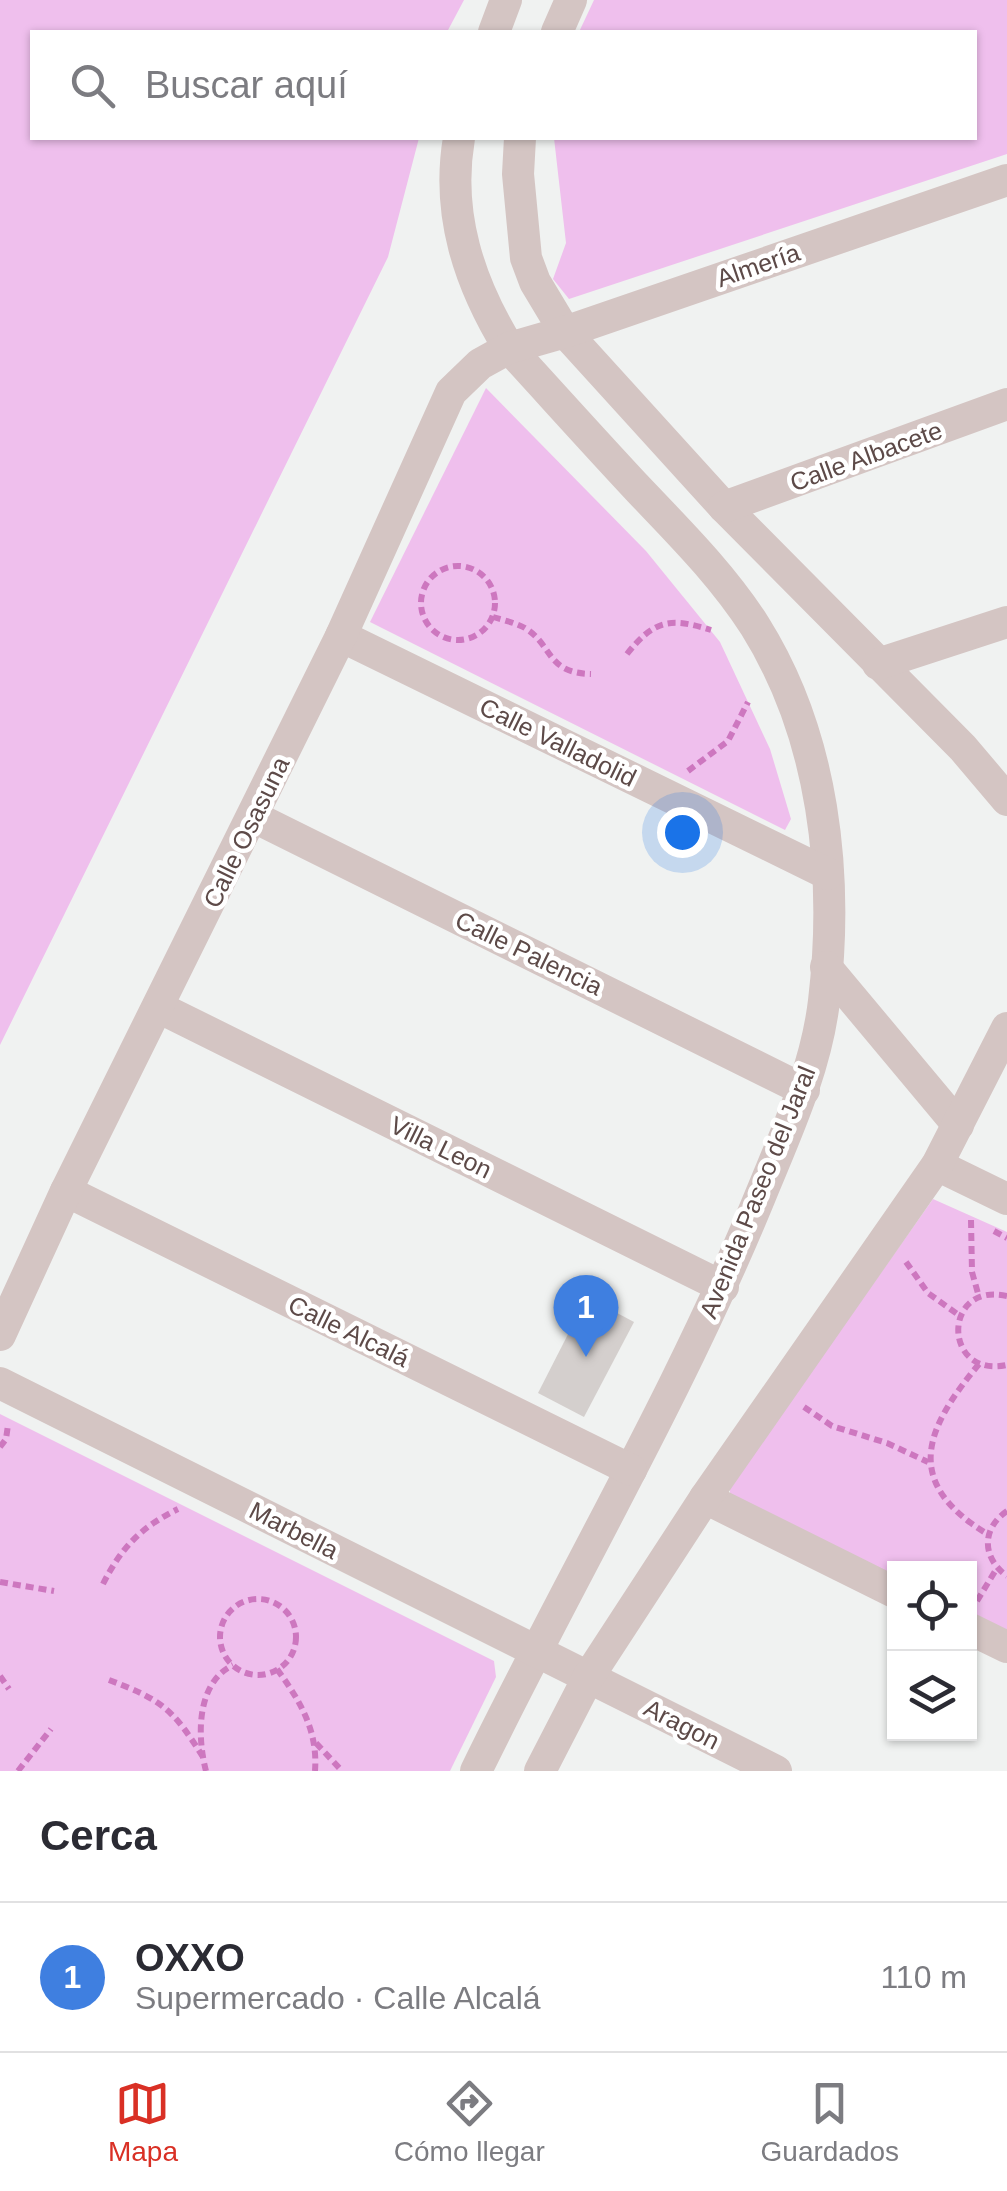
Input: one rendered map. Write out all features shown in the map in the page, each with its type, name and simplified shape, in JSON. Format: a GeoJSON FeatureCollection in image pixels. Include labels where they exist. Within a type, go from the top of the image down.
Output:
{"type":"FeatureCollection","features":[{"type":"Feature","properties":{"kind":"street"},"geometry":{"type":"LineString","coordinates":[[495,30],[506,0]]}},
{"type":"Feature","properties":{"kind":"street"},"geometry":{"type":"LineString","coordinates":[[557,30],[571,0]]}},
{"type":"Feature","properties":{"kind":"street","name":"Avenida Paseo del Jaral"},"geometry":{"type":"LineString","coordinates":[[460,140],[454,188],[460,236],[472,279],[509,348],[710,565],[756,628],[790,699],[818,778],[828,874],[824,1003],[804,1090],[723,1287],[476,1771]]}},
{"type":"Feature","properties":{"kind":"street"},"geometry":{"type":"LineString","coordinates":[[520,140],[518,174],[526,258],[535,282],[565,332],[724,507],[964,748],[1007,800]]}},
{"type":"Feature","properties":{"kind":"street","name":"Almería"},"geometry":{"type":"LineString","coordinates":[[509,348],[1007,180]]}},
{"type":"Feature","properties":{"kind":"street","name":"Calle Osasuna"},"geometry":{"type":"LineString","coordinates":[[0,1335],[66,1192],[341,636],[451,392],[480,364],[509,348]]}},
{"type":"Feature","properties":{"kind":"street","name":"Calle Albacete"},"geometry":{"type":"LineString","coordinates":[[724,507],[1007,404]]}},
{"type":"Feature","properties":{"kind":"street"},"geometry":{"type":"LineString","coordinates":[[878,664],[1007,622]]}},
{"type":"Feature","properties":{"kind":"street","name":"Calle Valladolid"},"geometry":{"type":"LineString","coordinates":[[341,636],[828,874]]}},
{"type":"Feature","properties":{"kind":"street","name":"Calle Palencia"},"geometry":{"type":"LineString","coordinates":[[254,817],[804,1090]]}},
{"type":"Feature","properties":{"kind":"street"},"geometry":{"type":"LineString","coordinates":[[826,967],[958,1124]]}},
{"type":"Feature","properties":{"kind":"street","name":"Villa Leon"},"geometry":{"type":"LineString","coordinates":[[158,1007],[723,1287]]}},
{"type":"Feature","properties":{"kind":"street"},"geometry":{"type":"LineString","coordinates":[[540,1771],[589,1676],[705,1498],[937,1165],[1007,1028]]}},
{"type":"Feature","properties":{"kind":"street"},"geometry":{"type":"LineString","coordinates":[[937,1165],[1007,1199]]}},
{"type":"Feature","properties":{"kind":"street","name":"Calle Alcalá"},"geometry":{"type":"LineString","coordinates":[[66,1192],[631,1470]]}},
{"type":"Feature","properties":{"kind":"street","name":"Marbella"},"geometry":{"type":"LineString","coordinates":[[0,1383],[589,1676]]}},
{"type":"Feature","properties":{"kind":"street"},"geometry":{"type":"LineString","coordinates":[[705,1498],[887,1589]]}},
{"type":"Feature","properties":{"kind":"street"},"geometry":{"type":"LineString","coordinates":[[977,1627],[1007,1647]]}},
{"type":"Feature","properties":{"kind":"street","name":"Aragon"},"geometry":{"type":"LineString","coordinates":[[589,1676],[776,1771]]}},
{"type":"Feature","properties":{"kind":"path"},"geometry":{"type":"LineString","coordinates":[[470,567],[490,584],[495,597],[492,617],[476,636],[462,640],[445,638],[423,618],[420,605],[424,586],[445,568],[470,567]]}},
{"type":"Feature","properties":{"kind":"path"},"geometry":{"type":"LineString","coordinates":[[492,617],[525,628],[556,664],[578,674],[591,674]]}},
{"type":"Feature","properties":{"kind":"path"},"geometry":{"type":"LineString","coordinates":[[627,654],[646,632],[665,622],[684,622],[710,630]]}},
{"type":"Feature","properties":{"kind":"path"},"geometry":{"type":"LineString","coordinates":[[678,777],[728,741],[748,702]]}},
{"type":"Feature","properties":{"kind":"path"},"geometry":{"type":"LineString","coordinates":[[956,1212],[1007,1238]]}},
{"type":"Feature","properties":{"kind":"path"},"geometry":{"type":"LineString","coordinates":[[971,1220],[972,1272],[979,1297]]}},
{"type":"Feature","properties":{"kind":"path"},"geometry":{"type":"LineString","coordinates":[[899,1248],[911,1273],[928,1293],[960,1316]]}},
{"type":"Feature","properties":{"kind":"path"},"geometry":{"type":"LineString","coordinates":[[1007,1296],[979,1297],[966,1306],[960,1316],[958,1334],[961,1346],[980,1364],[1007,1366]]}},
{"type":"Feature","properties":{"kind":"path"},"geometry":{"type":"LineString","coordinates":[[980,1364],[938,1424],[930,1447],[930,1463],[937,1486],[950,1505],[988,1535]]}},
{"type":"Feature","properties":{"kind":"path"},"geometry":{"type":"LineString","coordinates":[[793,1400],[832,1426],[887,1443],[930,1463]]}},
{"type":"Feature","properties":{"kind":"path"},"geometry":{"type":"LineString","coordinates":[[4,1423],[25,1433]]}},
{"type":"Feature","properties":{"kind":"path"},"geometry":{"type":"LineString","coordinates":[[0,1447],[6,1439],[4,1423]]}},
{"type":"Feature","properties":{"kind":"path"},"geometry":{"type":"LineString","coordinates":[[161,1501],[196,1518]]}},
{"type":"Feature","properties":{"kind":"path"},"geometry":{"type":"LineString","coordinates":[[103,1584],[125,1546],[138,1533],[178,1509]]}},
{"type":"Feature","properties":{"kind":"path"},"geometry":{"type":"LineString","coordinates":[[1007,1512],[996,1520],[987,1547],[997,1568],[1007,1576]]}},
{"type":"Feature","properties":{"kind":"path"},"geometry":{"type":"LineString","coordinates":[[977,1609],[982,1590],[997,1568]]}},
{"type":"Feature","properties":{"kind":"path"},"geometry":{"type":"LineString","coordinates":[[0,1582],[54,1591]]}},
{"type":"Feature","properties":{"kind":"path"},"geometry":{"type":"LineString","coordinates":[[260,1599],[276,1603],[289,1615],[294,1626],[293,1650],[278,1669],[254,1674],[233,1665],[220,1638],[223,1622],[233,1607],[260,1599]]}},
{"type":"Feature","properties":{"kind":"path"},"geometry":{"type":"LineString","coordinates":[[206,1771],[200,1733],[203,1710],[216,1677],[233,1665]]}},
{"type":"Feature","properties":{"kind":"path"},"geometry":{"type":"LineString","coordinates":[[278,1669],[305,1710],[314,1740],[314,1771]]}},
{"type":"Feature","properties":{"kind":"path"},"geometry":{"type":"LineString","coordinates":[[0,1676],[9,1689]]}},
{"type":"Feature","properties":{"kind":"path"},"geometry":{"type":"LineString","coordinates":[[109,1680],[157,1700],[173,1712],[203,1757]]}},
{"type":"Feature","properties":{"kind":"path"},"geometry":{"type":"LineString","coordinates":[[18,1771],[51,1729]]}},
{"type":"Feature","properties":{"kind":"path"},"geometry":{"type":"LineString","coordinates":[[314,1740],[342,1771]]}},
{"type":"Feature","properties":{"kind":"shaded area"},"geometry":{"type":"Polygon","coordinates":[[[0,0],[464,0],[448,30],[30,30],[30,140],[418,140],[388,257],[0,1045],[0,0]]]}},
{"type":"Feature","properties":{"kind":"shaded area"},"geometry":{"type":"Polygon","coordinates":[[[594,0],[1007,0],[1007,154],[569,299],[553,279],[566,243],[554,140],[977,140],[977,30],[580,30],[594,0]]]}},
{"type":"Feature","properties":{"kind":"shaded area"},"geometry":{"type":"Polygon","coordinates":[[[486,388],[646,551],[720,642],[770,749],[791,819],[785,830],[370,622],[486,388]]]}},
{"type":"Feature","properties":{"kind":"shaded area"},"geometry":{"type":"Polygon","coordinates":[[[933,1199],[1007,1232],[1007,1637],[977,1622],[977,1561],[887,1561],[887,1577],[730,1496],[730,1486],[933,1199]]]}},
{"type":"Feature","properties":{"kind":"shaded area"},"geometry":{"type":"Polygon","coordinates":[[[0,1414],[494,1661],[496,1677],[450,1771],[0,1771],[0,1414]]]}},
{"type":"Feature","properties":{"kind":"building"},"geometry":{"type":"Polygon","coordinates":[[[587,1297],[634,1322],[584,1417],[538,1393],[587,1297]]]}},
{"type":"Feature","properties":{"kind":"place","name":"OXXO"},"geometry":{"type":"Point","coordinates":[586,1357]}}]}
